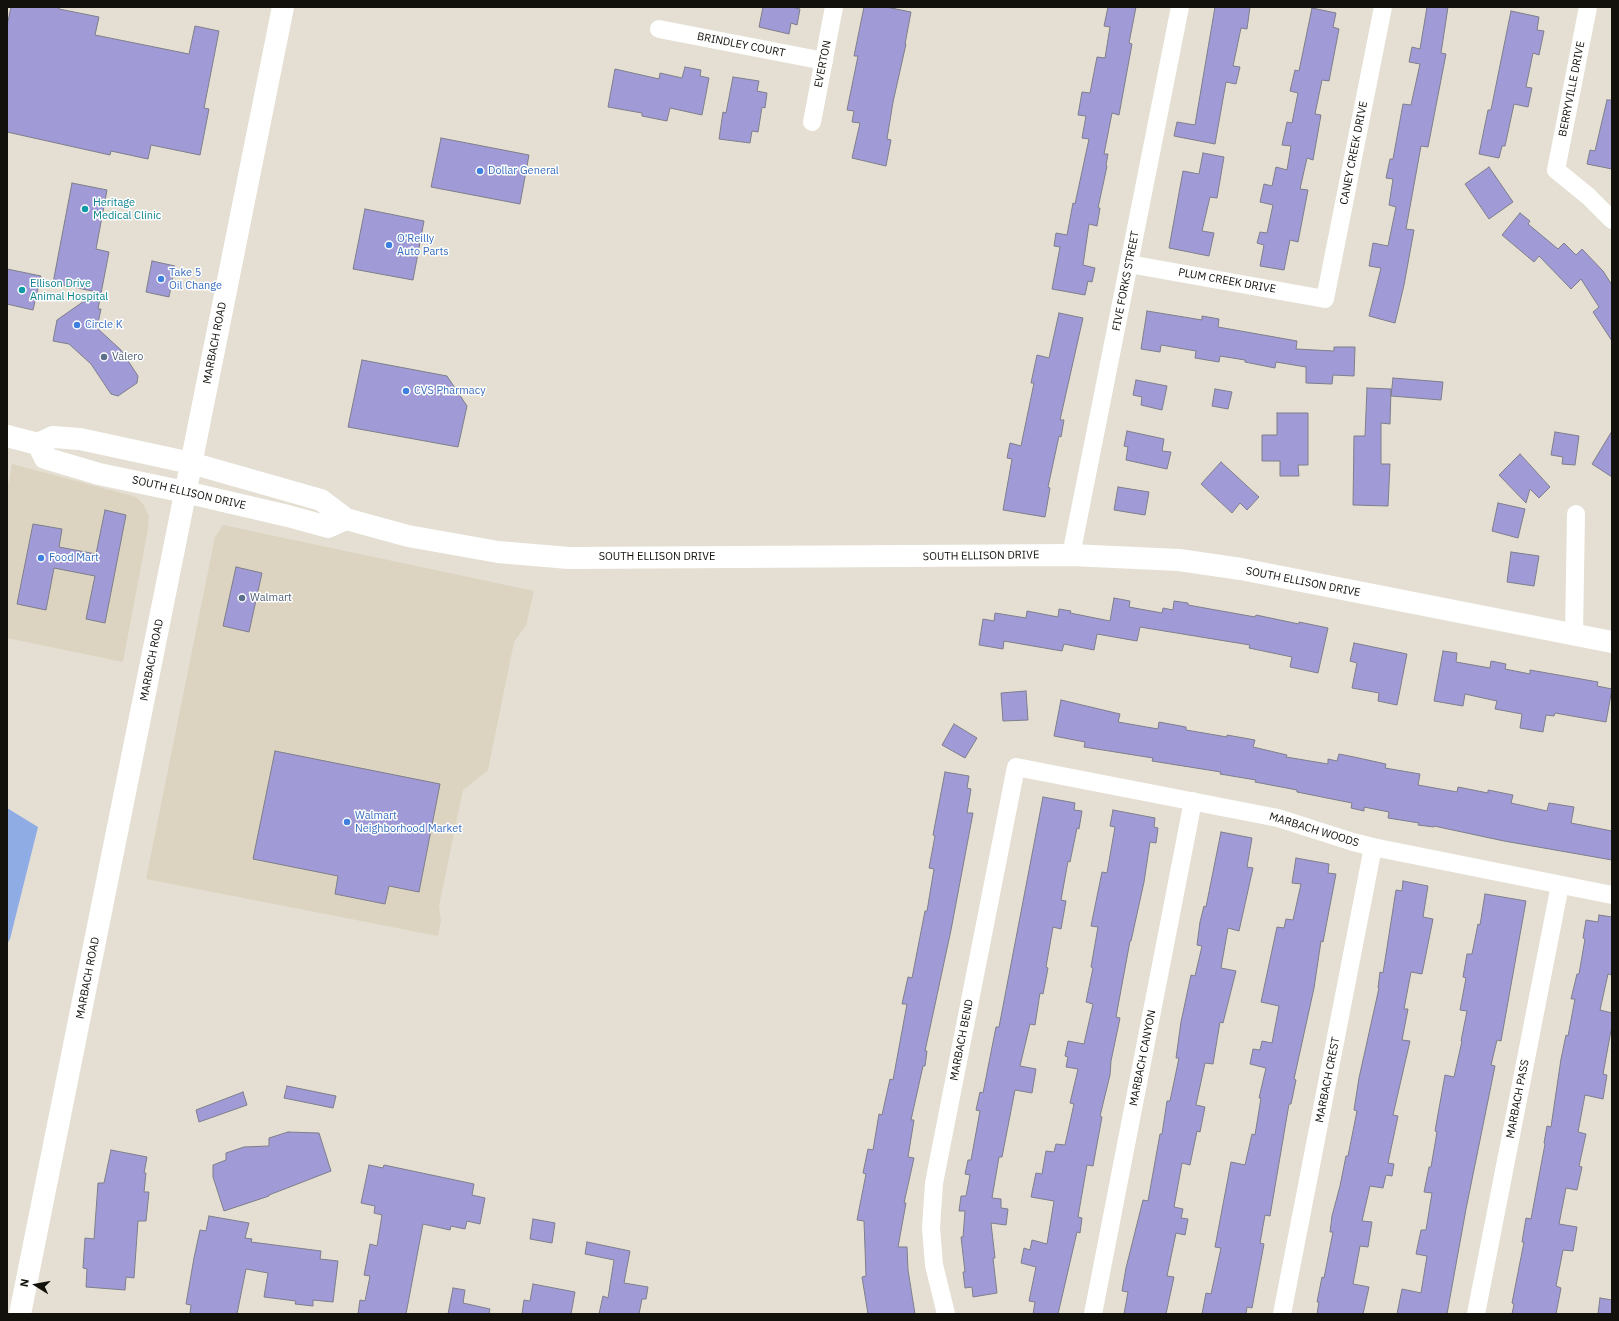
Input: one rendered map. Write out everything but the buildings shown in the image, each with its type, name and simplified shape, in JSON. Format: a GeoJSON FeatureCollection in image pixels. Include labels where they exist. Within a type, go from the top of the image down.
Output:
{"type":"FeatureCollection","features":[{"type":"Feature","properties":{"kind":"street","name":"MARBACH ROAD"},"geometry":{"type":"LineString","coordinates":[[20,1314],[283,7]]}},
{"type":"Feature","properties":{"kind":"street","name":"EVERTON"},"geometry":{"type":"LineString","coordinates":[[812,122],[834,7]]}},
{"type":"Feature","properties":{"kind":"street","name":"FIVE FORKS STREET"},"geometry":{"type":"LineString","coordinates":[[1071,556],[1180,7]]}},
{"type":"Feature","properties":{"kind":"street","name":"CANEY CREEK DRIVE"},"geometry":{"type":"LineString","coordinates":[[1325,299],[1383,7]]}},
{"type":"Feature","properties":{"kind":"street","name":"BERRYVILLE DRIVE"},"geometry":{"type":"LineString","coordinates":[[1588,7],[1556,170],[1588,196],[1612,220]]}},
{"type":"Feature","properties":{"kind":"street","name":"BRINDLEY COURT"},"geometry":{"type":"LineString","coordinates":[[659,29],[824,61]]}},
{"type":"Feature","properties":{"kind":"street","name":"PLUM CREEK DRIVE"},"geometry":{"type":"LineString","coordinates":[[1129,264],[1325,299]]}},
{"type":"Feature","properties":{"kind":"street"},"geometry":{"type":"LineString","coordinates":[[7,436],[38,444]]}},
{"type":"Feature","properties":{"kind":"street","name":"SOUTH ELLISON DRIVE"},"geometry":{"type":"LineString","coordinates":[[346,519],[328,527],[185,492],[99,474],[45,458],[38,444],[53,437],[80,439],[191,463],[321,500],[346,519],[408,536],[498,552],[570,558],[1071,556],[1179,560],[1241,570],[1612,642]]}},
{"type":"Feature","properties":{"kind":"street"},"geometry":{"type":"LineString","coordinates":[[99,474],[103,444]]}},
{"type":"Feature","properties":{"kind":"street"},"geometry":{"type":"LineString","coordinates":[[1574,634],[1576,514]]}},
{"type":"Feature","properties":{"kind":"street","name":"MARBACH WOODS"},"geometry":{"type":"LineString","coordinates":[[1016,767],[1278,818],[1352,842],[1373,847],[1612,895]]}},
{"type":"Feature","properties":{"kind":"street","name":"MARBACH BEND"},"geometry":{"type":"LineString","coordinates":[[946,1314],[934,1265],[931,1228],[934,1183],[1016,767]]}},
{"type":"Feature","properties":{"kind":"street","name":"MARBACH CANYON"},"geometry":{"type":"LineString","coordinates":[[1093,1314],[1193,801]]}},
{"type":"Feature","properties":{"kind":"street","name":"MARBACH CREST"},"geometry":{"type":"LineString","coordinates":[[1282,1314],[1373,847]]}},
{"type":"Feature","properties":{"kind":"street","name":"MARBACH PASS"},"geometry":{"type":"LineString","coordinates":[[1476,1314],[1560,885]]}},
{"type":"Feature","properties":{"kind":"shaded area"},"geometry":{"type":"Polygon","coordinates":[[[12,464],[136,497],[143,504],[149,516],[148,529],[123,662],[7,638],[7,490],[12,464]]]}},
{"type":"Feature","properties":{"kind":"shaded area"},"geometry":{"type":"Polygon","coordinates":[[[223,525],[534,591],[526,625],[514,642],[488,770],[463,790],[439,906],[441,921],[438,936],[146,879],[215,537],[223,525]]]}},
{"type":"Feature","properties":{"kind":"water"},"geometry":{"type":"Polygon","coordinates":[[[7,808],[38,827],[10,939],[7,944],[7,808]]]}},
{"type":"Feature","properties":{"kind":"place","name":"Dollar General"},"geometry":{"type":"Point","coordinates":[480,171]}},
{"type":"Feature","properties":{"kind":"place","name":"Heritage Medical Clinic"},"geometry":{"type":"Point","coordinates":[85,209]}},
{"type":"Feature","properties":{"kind":"place","name":"O'Reilly Auto Parts"},"geometry":{"type":"Point","coordinates":[389,245]}},
{"type":"Feature","properties":{"kind":"place","name":"Take 5 Oil Change"},"geometry":{"type":"Point","coordinates":[161,279]}},
{"type":"Feature","properties":{"kind":"place","name":"Ellison Drive Animal Hospital"},"geometry":{"type":"Point","coordinates":[22,290]}},
{"type":"Feature","properties":{"kind":"place","name":"Circle K"},"geometry":{"type":"Point","coordinates":[77,325]}},
{"type":"Feature","properties":{"kind":"place","name":"Valero"},"geometry":{"type":"Point","coordinates":[104,357]}},
{"type":"Feature","properties":{"kind":"place","name":"CVS Pharmacy"},"geometry":{"type":"Point","coordinates":[406,391]}},
{"type":"Feature","properties":{"kind":"place","name":"Food Mart"},"geometry":{"type":"Point","coordinates":[41,558]}},
{"type":"Feature","properties":{"kind":"place","name":"Walmart"},"geometry":{"type":"Point","coordinates":[242,598]}},
{"type":"Feature","properties":{"kind":"place","name":"Walmart Neighborhood Market"},"geometry":{"type":"Point","coordinates":[347,822]}}]}
